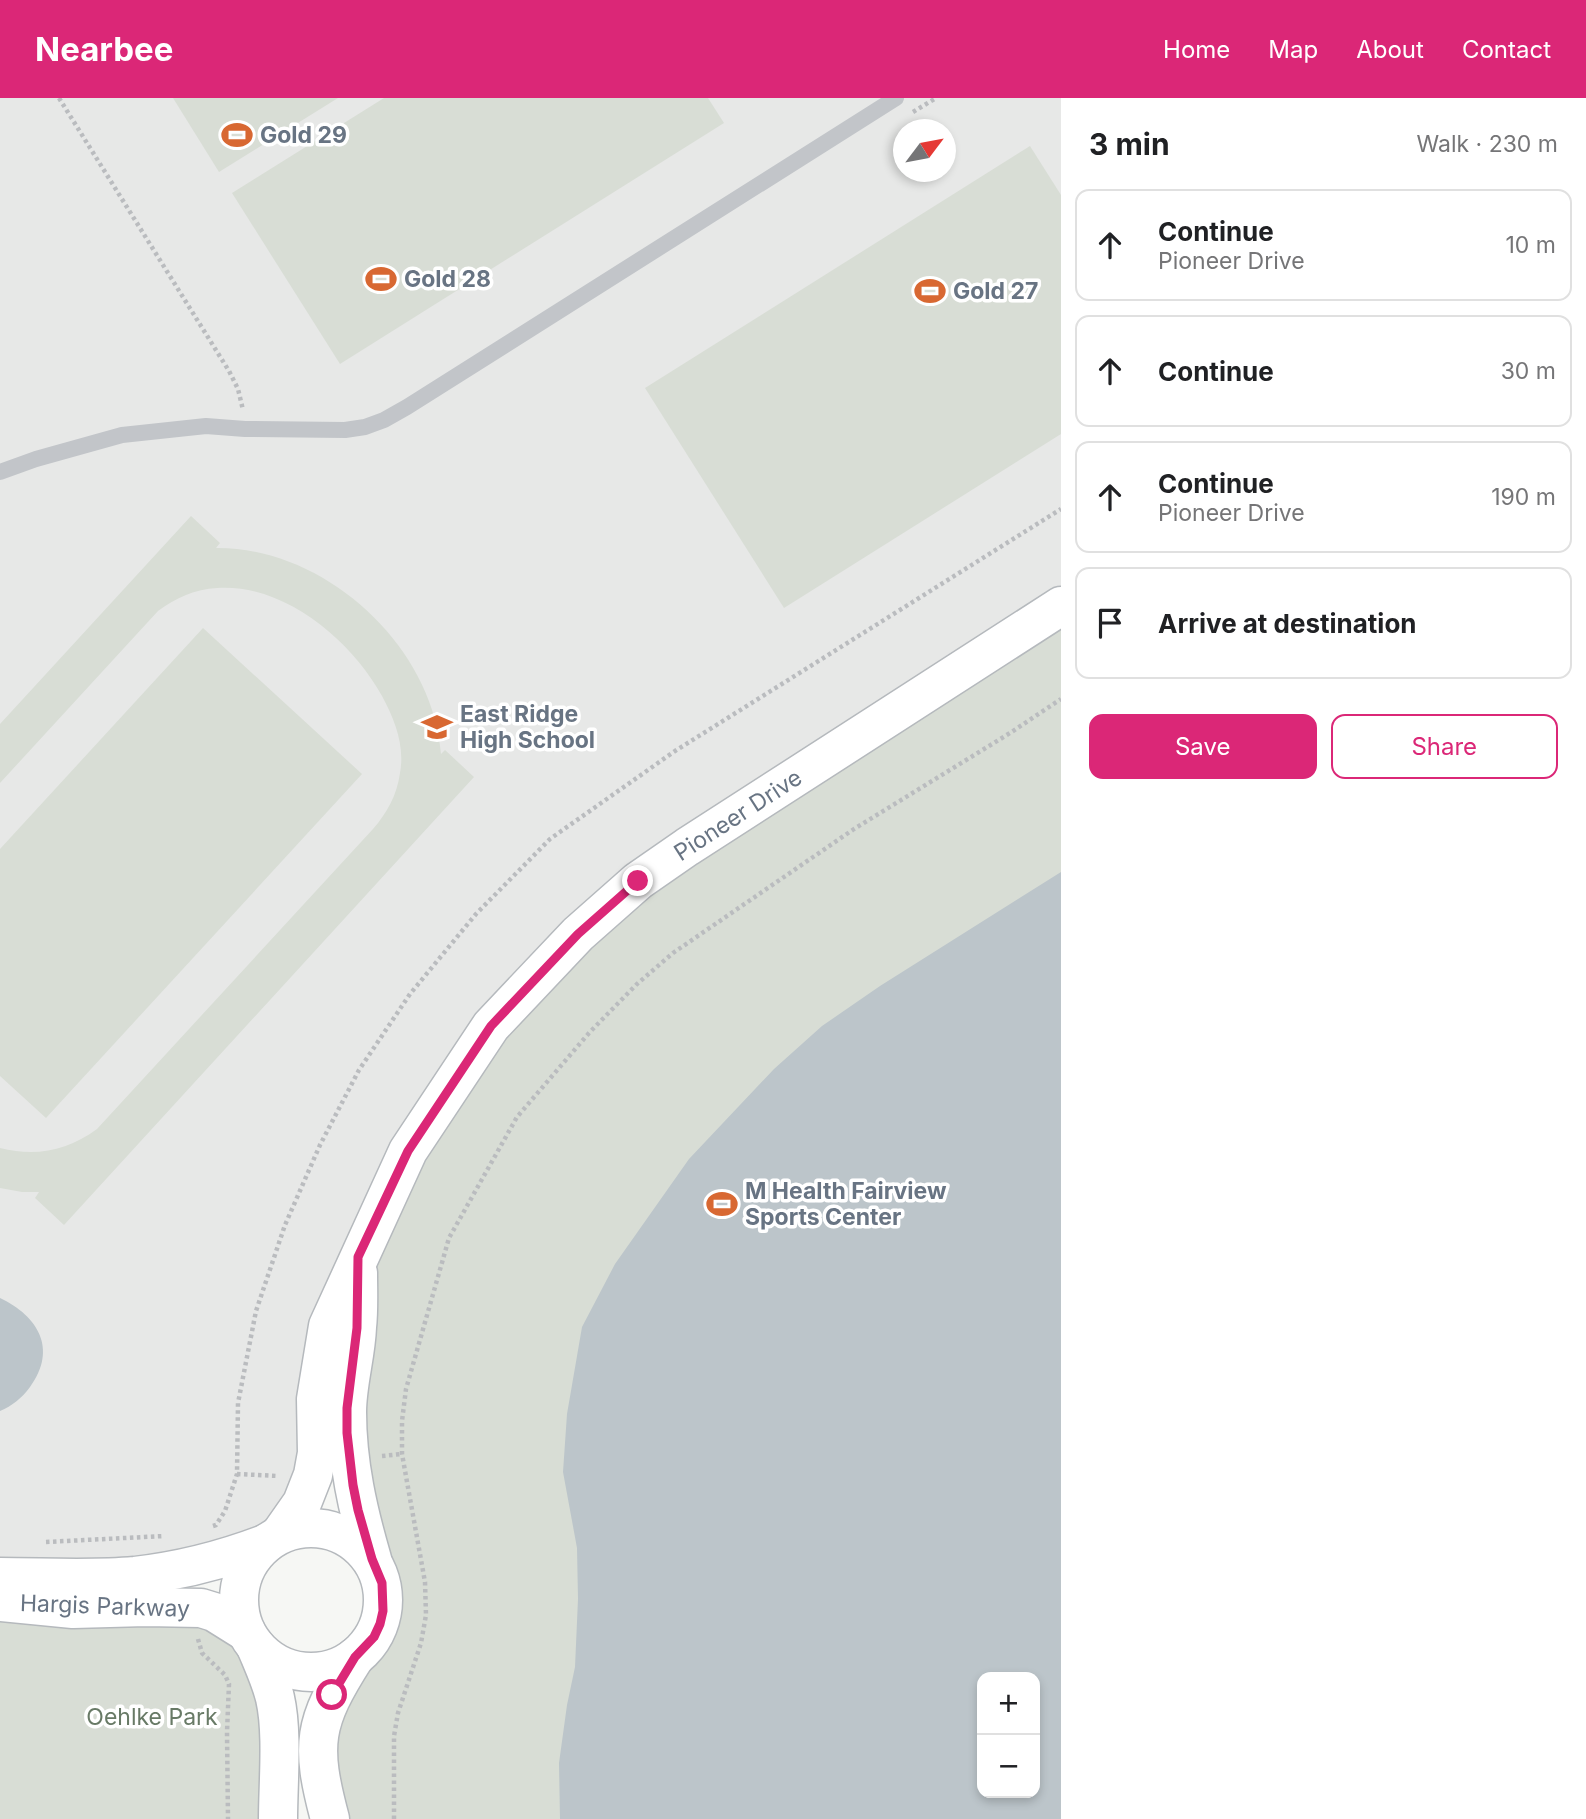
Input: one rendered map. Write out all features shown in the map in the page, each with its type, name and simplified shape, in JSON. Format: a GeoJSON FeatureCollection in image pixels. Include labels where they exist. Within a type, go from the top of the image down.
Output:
{"type":"FeatureCollection","features":[{"type":"Feature","properties":{"kind":"street","name":"Pioneer Drive"},"geometry":{"type":"LineString","coordinates":[[273,1539],[302,1503],[313,1475],[317,1452],[316,1399],[328,1326],[408,1151],[491,1026],[578,934],[638,881],[1061,607]]}},
{"type":"Feature","properties":{"kind":"street","name":"Pioneer Drive"},"geometry":{"type":"LineString","coordinates":[[358,1257],[357,1328],[347,1408],[347,1433],[353,1485],[372,1559]]}},
{"type":"Feature","properties":{"kind":"street"},"geometry":{"type":"LineString","coordinates":[[278,1819],[276,1701],[272,1685],[240,1611],[239,1588],[246,1567],[273,1539],[296,1529],[311,1527],[334,1531],[354,1541],[372,1559],[382,1583],[383,1611],[380,1624],[374,1637],[355,1657],[332,1695],[318,1734],[317,1756],[330,1819]]}},
{"type":"Feature","properties":{"kind":"street","name":"Hargis Parkway"},"geometry":{"type":"LineString","coordinates":[[0,1577],[133,1576],[177,1570],[224,1559],[273,1539]]}},
{"type":"Feature","properties":{"kind":"street","name":"Hargis Parkway"},"geometry":{"type":"LineString","coordinates":[[0,1602],[73,1609],[201,1608],[214,1612],[251,1639]]}},
{"type":"Feature","properties":{"kind":"street"},"geometry":{"type":"LineString","coordinates":[[251,1639],[278,1664],[297,1671],[317,1672],[337,1668],[355,1657]]}},
{"type":"Feature","properties":{"kind":"lane"},"geometry":{"type":"LineString","coordinates":[[0,472],[36,458],[122,435],[206,426],[345,430],[384,420],[896,98]]}},
{"type":"Feature","properties":{"kind":"path"},"geometry":{"type":"LineString","coordinates":[[59,98],[229,371],[238,389],[245,429]]}},
{"type":"Feature","properties":{"kind":"path"},"geometry":{"type":"LineString","coordinates":[[394,1819],[394,1736],[398,1713],[421,1643],[426,1615],[425,1582],[402,1454],[401,1421],[406,1389],[449,1238],[517,1117],[589,1033],[637,984],[673,953],[853,829],[1061,699]]}},
{"type":"Feature","properties":{"kind":"path"},"geometry":{"type":"LineString","coordinates":[[204,1530],[216,1525],[225,1511],[237,1474]]}},
{"type":"Feature","properties":{"kind":"path"},"geometry":{"type":"LineString","coordinates":[[41,1542],[165,1536]]}},
{"type":"Feature","properties":{"kind":"path"},"geometry":{"type":"LineString","coordinates":[[199,1635],[198,1644],[202,1653],[225,1675],[229,1684],[228,1819]]}},
{"type":"Feature","properties":{"kind":"shaded area","name":"East Ridge High School"},"geometry":{"type":"Polygon","coordinates":[[[0,98],[1061,98],[1061,606],[317,1435],[273,1538],[0,1577],[0,98]]]}},
{"type":"Feature","properties":{"kind":"shaded area"},"geometry":{"type":"Polygon","coordinates":[[[1061,872],[1061,1819],[560,1819],[559,1763],[575,1667],[578,1599],[577,1548],[563,1472],[567,1414],[582,1327],[615,1264],[689,1159],[774,1069],[822,1026],[880,986],[1061,872]]]}},
{"type":"Feature","properties":{"kind":"shaded area"},"geometry":{"type":"Polygon","coordinates":[[[0,1298],[25,1314],[34,1324],[43,1347],[38,1373],[30,1387],[9,1407],[0,1411],[0,1298]]]}},
{"type":"Feature","properties":{"kind":"green space","name":"Gold 29"},"geometry":{"type":"Polygon","coordinates":[[[173,98],[338,98],[219,172],[173,98]]]}},
{"type":"Feature","properties":{"kind":"green space","name":"Gold 28"},"geometry":{"type":"Polygon","coordinates":[[[384,98],[708,98],[724,123],[340,364],[232,193],[384,98]]]}},
{"type":"Feature","properties":{"kind":"green space","name":"Gold 27"},"geometry":{"type":"Polygon","coordinates":[[[1030,146],[1061,195],[1061,434],[784,608],[645,388],[1030,146]]]}},
{"type":"Feature","properties":{"kind":"green space"},"geometry":{"type":"Polygon","coordinates":[[[191,516],[220,543],[216,548],[257,552],[296,565],[333,584],[366,610],[395,641],[418,676],[434,714],[441,754],[445,750],[474,777],[64,1225],[35,1198],[39,1192],[0,1188],[0,1148],[26,1152],[51,1150],[74,1143],[97,1129],[373,829],[391,803],[400,773],[400,743],[391,714],[369,675],[353,655],[334,636],[291,605],[242,589],[217,588],[186,595],[158,611],[0,783],[0,724],[191,516]]]}},
{"type":"Feature","properties":{"kind":"green space","name":"M Health Fairview Sports Center"},"geometry":{"type":"Polygon","coordinates":[[[1061,607],[1061,1819],[330,1819],[320,1777],[365,1648],[380,1620],[383,1601],[377,1570],[357,1327],[408,1151],[578,934],[1061,607]]]}},
{"type":"Feature","properties":{"kind":"green space"},"geometry":{"type":"Polygon","coordinates":[[[203,628],[362,774],[46,1118],[0,1076],[0,849],[203,628]]]}},
{"type":"Feature","properties":{"kind":"green space","name":"Oehlke Park"},"geometry":{"type":"Polygon","coordinates":[[[0,1606],[162,1613],[228,1638],[244,1655],[260,1694],[262,1819],[0,1819],[0,1606]]]}},
{"type":"Feature","properties":{"kind":"place","name":"Gold 29"},"geometry":{"type":"Point","coordinates":[237,135]}},
{"type":"Feature","properties":{"kind":"place","name":"Gold 28"},"geometry":{"type":"Point","coordinates":[381,279]}},
{"type":"Feature","properties":{"kind":"place","name":"Gold 27"},"geometry":{"type":"Point","coordinates":[930,291]}},
{"type":"Feature","properties":{"kind":"place","name":"East Ridge High School"},"geometry":{"type":"Point","coordinates":[437,727]}},
{"type":"Feature","properties":{"kind":"place","name":"M Health Fairview Sports Center"},"geometry":{"type":"Point","coordinates":[722,1204]}},
{"type":"Feature","properties":{"kind":"route"},"geometry":{"type":"LineString","coordinates":[[332,1695],[355,1657],[374,1637],[383,1611],[382,1583],[358,1510],[347,1433],[347,1408],[357,1328],[358,1257],[408,1151],[491,1026],[578,934],[638,881]]}}]}
